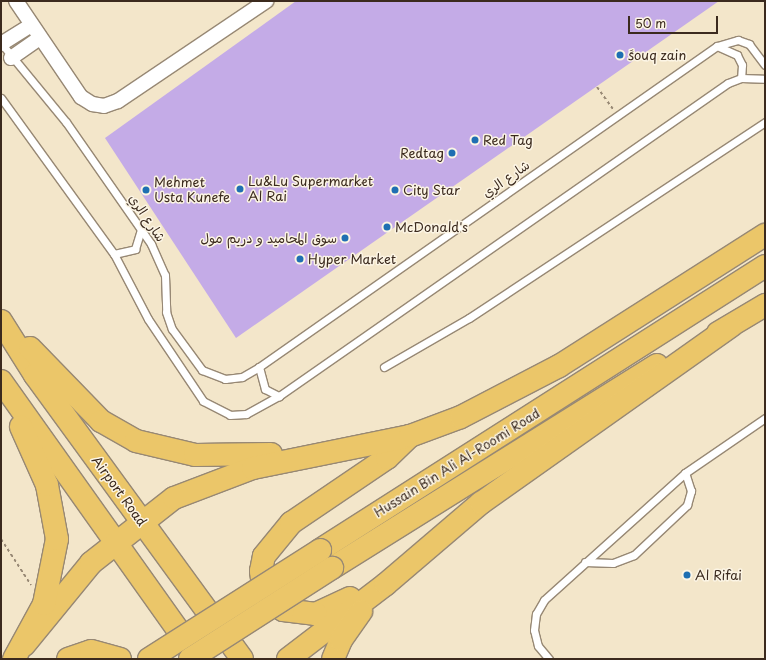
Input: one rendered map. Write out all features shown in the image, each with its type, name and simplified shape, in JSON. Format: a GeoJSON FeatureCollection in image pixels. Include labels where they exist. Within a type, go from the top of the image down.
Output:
{"type":"FeatureCollection","features":[{"type":"Feature","properties":{"kind":"highway"},"geometry":{"type":"LineString","coordinates":[[19,652],[73,581],[114,542],[174,498],[210,481],[253,468],[410,436],[511,394],[765,235]]}},
{"type":"Feature","properties":{"kind":"highway","name":"Hussain Bin Ali Al-Roomi Road"},"geometry":{"type":"LineString","coordinates":[[190,659],[326,559],[765,266]]}},
{"type":"Feature","properties":{"kind":"highway","name":"Hussain Bin Ali Al-Roomi Road"},"geometry":{"type":"LineString","coordinates":[[149,659],[326,559],[596,400],[731,326],[765,305]]}},
{"type":"Feature","properties":{"kind":"highway"},"geometry":{"type":"LineString","coordinates":[[1,316],[96,416],[136,441],[195,454],[325,454]]}},
{"type":"Feature","properties":{"kind":"highway","name":"Airport Road"},"geometry":{"type":"LineString","coordinates":[[1,321],[35,375],[242,659]]}},
{"type":"Feature","properties":{"kind":"highway"},"geometry":{"type":"LineString","coordinates":[[288,659],[386,584],[481,503],[731,326]]}},
{"type":"Feature","properties":{"kind":"highway"},"geometry":{"type":"LineString","coordinates":[[1,381],[198,659]]}},
{"type":"Feature","properties":{"kind":"highway"},"geometry":{"type":"LineString","coordinates":[[1,387],[40,468],[53,502],[56,551],[44,604],[19,652]]}},
{"type":"Feature","properties":{"kind":"highway"},"geometry":{"type":"LineString","coordinates":[[386,584],[367,586],[325,612],[298,615],[277,606],[267,594],[261,579],[262,563],[268,548],[291,523],[387,458],[410,436]]}},
{"type":"Feature","properties":{"kind":"highway"},"geometry":{"type":"LineString","coordinates":[[333,659],[349,627],[386,584]]}},
{"type":"Feature","properties":{"kind":"highway"},"geometry":{"type":"LineString","coordinates":[[68,659],[91,651],[120,659]]}},
{"type":"Feature","properties":{"kind":"street"},"geometry":{"type":"LineString","coordinates":[[16,1],[81,96],[92,104],[104,106],[118,101],[266,1]]}},
{"type":"Feature","properties":{"kind":"street"},"geometry":{"type":"LineString","coordinates":[[1,44],[31,24]]}},
{"type":"Feature","properties":{"kind":"street"},"geometry":{"type":"LineString","coordinates":[[11,58],[40,38]]}},
{"type":"Feature","properties":{"kind":"lane","name":"شارع الري"},"geometry":{"type":"LineString","coordinates":[[1,44],[11,58],[66,122],[141,229],[165,276],[169,324],[197,364],[209,375],[226,379],[242,377],[260,367],[716,46],[738,40],[749,44],[764,61]]}},
{"type":"Feature","properties":{"kind":"lane"},"geometry":{"type":"LineString","coordinates":[[716,46],[728,48],[737,55],[742,65],[741,78]]}},
{"type":"Feature","properties":{"kind":"lane"},"geometry":{"type":"LineString","coordinates":[[1,98],[114,254],[148,319],[202,401],[230,414],[246,414],[279,396],[741,78],[765,79]]}},
{"type":"Feature","properties":{"kind":"lane"},"geometry":{"type":"LineString","coordinates":[[384,366],[469,318],[765,122]]}},
{"type":"Feature","properties":{"kind":"lane"},"geometry":{"type":"LineString","coordinates":[[114,254],[134,249],[141,229]]}},
{"type":"Feature","properties":{"kind":"lane"},"geometry":{"type":"LineString","coordinates":[[260,367],[265,389],[279,396]]}},
{"type":"Feature","properties":{"kind":"lane"},"geometry":{"type":"LineString","coordinates":[[549,659],[536,638],[536,614],[544,600],[685,473],[765,418]]}},
{"type":"Feature","properties":{"kind":"lane"},"geometry":{"type":"LineString","coordinates":[[585,562],[613,564],[634,555],[687,506],[691,491],[685,473]]}},
{"type":"Feature","properties":{"kind":"path"},"geometry":{"type":"LineString","coordinates":[[597,87],[617,115]]}},
{"type":"Feature","properties":{"kind":"path"},"geometry":{"type":"LineString","coordinates":[[1,540],[44,604]]}},
{"type":"Feature","properties":{"kind":"building"},"geometry":{"type":"Polygon","coordinates":[[[296,1],[719,1],[236,338],[105,138],[296,1]]]}},
{"type":"Feature","properties":{"kind":"place","name":"ًsouq zain"},"geometry":{"type":"Point","coordinates":[620,55]}},
{"type":"Feature","properties":{"kind":"place","name":"Red Tag"},"geometry":{"type":"Point","coordinates":[475,140]}},
{"type":"Feature","properties":{"kind":"place","name":"Redtag"},"geometry":{"type":"Point","coordinates":[452,153]}},
{"type":"Feature","properties":{"kind":"place","name":"Lu&Lu Supermarket Al Rai"},"geometry":{"type":"Point","coordinates":[240,189]}},
{"type":"Feature","properties":{"kind":"place","name":"Mehmet Usta Kunefe"},"geometry":{"type":"Point","coordinates":[146,190]}},
{"type":"Feature","properties":{"kind":"place","name":"City Star"},"geometry":{"type":"Point","coordinates":[395,190]}},
{"type":"Feature","properties":{"kind":"place","name":"McDonald's"},"geometry":{"type":"Point","coordinates":[387,227]}},
{"type":"Feature","properties":{"kind":"place","name":"سوق المحاميد و دريم مول"},"geometry":{"type":"Point","coordinates":[345,238]}},
{"type":"Feature","properties":{"kind":"place","name":"Hyper Market"},"geometry":{"type":"Point","coordinates":[300,259]}},
{"type":"Feature","properties":{"kind":"place","name":"Al Rifai"},"geometry":{"type":"Point","coordinates":[687,575]}}]}
